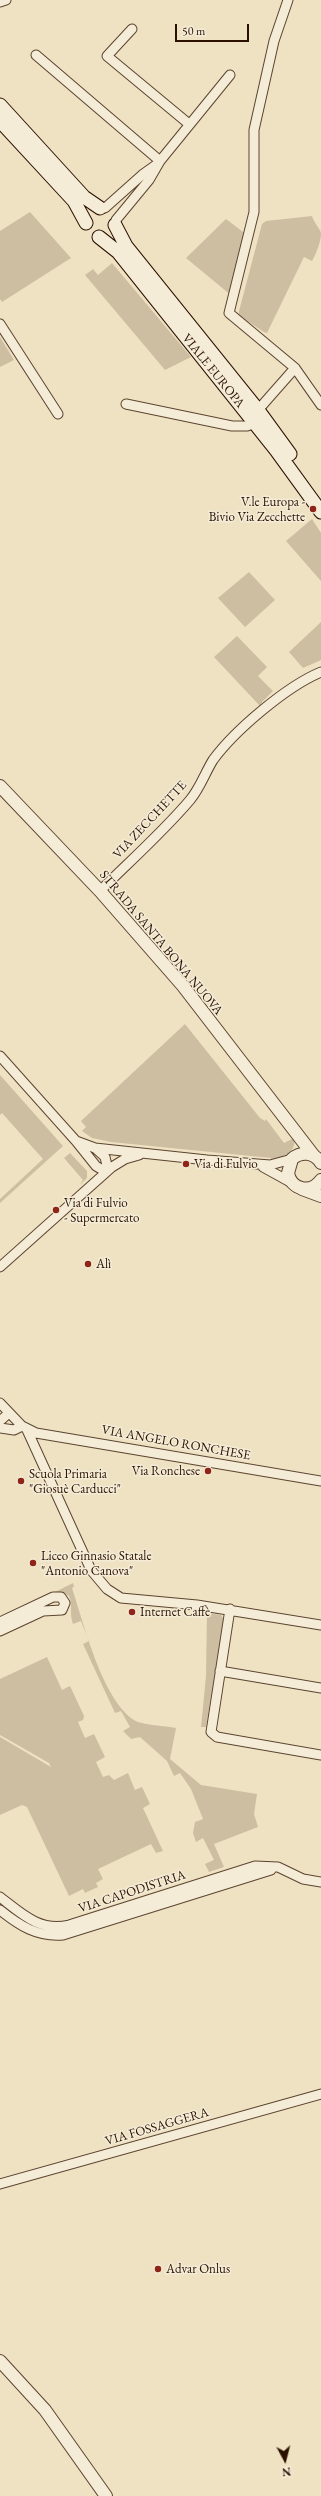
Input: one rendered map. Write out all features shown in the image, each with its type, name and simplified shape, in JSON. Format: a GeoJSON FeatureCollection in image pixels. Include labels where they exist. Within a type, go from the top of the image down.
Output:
{"type":"FeatureCollection","features":[{"type":"Feature","properties":{"kind":"main road"},"geometry":{"type":"LineString","coordinates":[[0,106],[84,197],[112,212],[116,222],[111,233],[99,237],[90,232],[74,201],[0,121]]}},
{"type":"Feature","properties":{"kind":"main road"},"geometry":{"type":"LineString","coordinates":[[86,224],[92,211],[102,208]]}},
{"type":"Feature","properties":{"kind":"main road","name":"VIALE EUROPA"},"geometry":{"type":"LineString","coordinates":[[116,222],[126,246],[321,498]]}},
{"type":"Feature","properties":{"kind":"main road","name":"VIALE EUROPA"},"geometry":{"type":"LineString","coordinates":[[99,237],[118,252],[257,417],[321,512]]}},
{"type":"Feature","properties":{"kind":"street"},"geometry":{"type":"LineString","coordinates":[[0,2],[6,0]]}},
{"type":"Feature","properties":{"kind":"street"},"geometry":{"type":"LineString","coordinates":[[288,0],[274,41],[254,130],[254,212],[229,313],[295,368],[321,405]]}},
{"type":"Feature","properties":{"kind":"street"},"geometry":{"type":"LineString","coordinates":[[132,29],[107,56],[189,124]]}},
{"type":"Feature","properties":{"kind":"street"},"geometry":{"type":"LineString","coordinates":[[36,55],[158,163]]}},
{"type":"Feature","properties":{"kind":"street"},"geometry":{"type":"LineString","coordinates":[[116,222],[149,180],[158,163],[230,76]]}},
{"type":"Feature","properties":{"kind":"street"},"geometry":{"type":"LineString","coordinates":[[102,208],[158,163]]}},
{"type":"Feature","properties":{"kind":"street"},"geometry":{"type":"LineString","coordinates":[[0,324],[58,414]]}},
{"type":"Feature","properties":{"kind":"street"},"geometry":{"type":"LineString","coordinates":[[126,404],[232,426],[247,426],[257,417],[295,368]]}},
{"type":"Feature","properties":{"kind":"street","name":"VIA ZECCHETTE"},"geometry":{"type":"LineString","coordinates":[[100,890],[190,800],[207,770],[226,745],[289,690],[307,678],[321,672]]}},
{"type":"Feature","properties":{"kind":"street","name":"STRADA SANTA BONA NUOVA"},"geometry":{"type":"LineString","coordinates":[[0,786],[100,890],[183,986],[319,1160]]}},
{"type":"Feature","properties":{"kind":"street"},"geometry":{"type":"LineString","coordinates":[[0,1056],[76,1141],[90,1160],[107,1171]]}},
{"type":"Feature","properties":{"kind":"street"},"geometry":{"type":"LineString","coordinates":[[292,1126],[298,1142],[294,1158],[288,1172],[298,1186]]}},
{"type":"Feature","properties":{"kind":"street"},"geometry":{"type":"LineString","coordinates":[[76,1141],[95,1148],[152,1155],[270,1165],[303,1154],[319,1160]]}},
{"type":"Feature","properties":{"kind":"street"},"geometry":{"type":"LineString","coordinates":[[95,1148],[105,1156],[107,1171]]}},
{"type":"Feature","properties":{"kind":"street"},"geometry":{"type":"LineString","coordinates":[[0,1268],[107,1171],[130,1158],[152,1155]]}},
{"type":"Feature","properties":{"kind":"street"},"geometry":{"type":"LineString","coordinates":[[90,1160],[94,1183]]}},
{"type":"Feature","properties":{"kind":"street"},"geometry":{"type":"LineString","coordinates":[[248,1163],[266,1167],[298,1186],[321,1196]]}},
{"type":"Feature","properties":{"kind":"street"},"geometry":{"type":"LineString","coordinates":[[298,1186],[313,1187],[321,1180]]}},
{"type":"Feature","properties":{"kind":"street"},"geometry":{"type":"LineString","coordinates":[[0,1403],[24,1428],[91,1570],[114,1595],[128,1599],[230,1609],[321,1624]]}},
{"type":"Feature","properties":{"kind":"street"},"geometry":{"type":"LineString","coordinates":[[0,1421],[10,1413]]}},
{"type":"Feature","properties":{"kind":"street","name":"VIA ANGELO RONCHESE"},"geometry":{"type":"LineString","coordinates":[[0,1428],[14,1430],[24,1428],[321,1481]]}},
{"type":"Feature","properties":{"kind":"street"},"geometry":{"type":"LineString","coordinates":[[0,1622],[54,1597],[61,1597],[65,1603],[62,1610],[43,1611],[0,1631]]}},
{"type":"Feature","properties":{"kind":"street"},"geometry":{"type":"LineString","coordinates":[[230,1609],[210,1727],[213,1735],[321,1755]]}},
{"type":"Feature","properties":{"kind":"street"},"geometry":{"type":"LineString","coordinates":[[220,1671],[321,1688]]}},
{"type":"Feature","properties":{"kind":"street","name":"VIA CAPODISTRIA"},"geometry":{"type":"LineString","coordinates":[[0,1897],[36,1923],[44,1926],[62,1926],[255,1866],[278,1867],[303,1879],[321,1882]]}},
{"type":"Feature","properties":{"kind":"street","name":"VIA CAPODISTRIA"},"geometry":{"type":"LineString","coordinates":[[0,1910],[30,1931],[47,1935],[63,1935],[278,1867]]}},
{"type":"Feature","properties":{"kind":"street","name":"VIA FOSSAGGERA"},"geometry":{"type":"LineString","coordinates":[[0,2184],[321,2094]]}},
{"type":"Feature","properties":{"kind":"street"},"geometry":{"type":"LineString","coordinates":[[0,2361],[45,2410],[106,2496]]}},
{"type":"Feature","properties":{"kind":"shaded area"},"geometry":{"type":"Polygon","coordinates":[[[30,212],[71,258],[2,302],[0,299],[0,231],[30,212]]]}},
{"type":"Feature","properties":{"kind":"shaded area"},"geometry":{"type":"Polygon","coordinates":[[[312,216],[321,233],[317,251],[312,261],[304,257],[267,333],[264,332],[238,315],[262,224],[266,221],[312,216]]]}},
{"type":"Feature","properties":{"kind":"shaded area"},"geometry":{"type":"Polygon","coordinates":[[[226,219],[247,235],[232,296],[186,258],[226,219]]]}},
{"type":"Feature","properties":{"kind":"shaded area"},"geometry":{"type":"Polygon","coordinates":[[[112,263],[191,357],[165,370],[85,275],[93,269],[98,275],[112,263]]]}},
{"type":"Feature","properties":{"kind":"shaded area"},"geometry":{"type":"Polygon","coordinates":[[[0,337],[14,360],[0,367],[0,337]]]}},
{"type":"Feature","properties":{"kind":"shaded area"},"geometry":{"type":"Polygon","coordinates":[[[312,519],[321,533],[321,581],[286,541],[312,519]]]}},
{"type":"Feature","properties":{"kind":"shaded area"},"geometry":{"type":"Polygon","coordinates":[[[249,572],[275,600],[245,627],[218,598],[249,572]]]}},
{"type":"Feature","properties":{"kind":"shaded area"},"geometry":{"type":"Polygon","coordinates":[[[321,622],[321,660],[303,668],[289,652],[321,622]]]}},
{"type":"Feature","properties":{"kind":"shaded area"},"geometry":{"type":"Polygon","coordinates":[[[237,636],[267,667],[258,676],[273,691],[260,706],[214,657],[237,636]]]}},
{"type":"Feature","properties":{"kind":"shaded area"},"geometry":{"type":"Polygon","coordinates":[[[185,1024],[260,1118],[265,1121],[266,1119],[284,1143],[294,1138],[293,1147],[288,1154],[271,1160],[271,1158],[111,1142],[92,1138],[82,1131],[86,1127],[81,1121],[185,1024]]]}},
{"type":"Feature","properties":{"kind":"shaded area"},"geometry":{"type":"Polygon","coordinates":[[[0,1075],[63,1146],[0,1203],[0,1199],[43,1159],[2,1113],[0,1115],[0,1075]]]}},
{"type":"Feature","properties":{"kind":"shaded area"},"geometry":{"type":"Polygon","coordinates":[[[70,1153],[87,1171],[87,1178],[80,1185],[83,1180],[64,1158],[70,1153]]]}},
{"type":"Feature","properties":{"kind":"shaded area"},"geometry":{"type":"Polygon","coordinates":[[[73,1583],[74,1587],[72,1588],[88,1638],[81,1621],[73,1624],[69,1596],[62,1592],[49,1595],[73,1583]]]}},
{"type":"Feature","properties":{"kind":"shaded area"},"geometry":{"type":"Polygon","coordinates":[[[207,1613],[221,1615],[224,1620],[206,1727],[201,1727],[206,1676],[207,1613]]]}},
{"type":"Feature","properties":{"kind":"shaded area"},"geometry":{"type":"Polygon","coordinates":[[[89,1641],[103,1678],[112,1696],[123,1710],[137,1722],[176,1728],[170,1759],[201,1785],[257,1794],[254,1814],[258,1827],[214,1844],[224,1867],[209,1872],[205,1864],[214,1860],[203,1838],[196,1842],[193,1833],[195,1822],[203,1819],[191,1789],[180,1773],[174,1776],[167,1761],[140,1737],[131,1739],[123,1731],[130,1727],[121,1711],[115,1713],[83,1644],[89,1641]]]}},
{"type":"Feature","properties":{"kind":"shaded area"},"geometry":{"type":"Polygon","coordinates":[[[47,1657],[62,1690],[70,1686],[84,1716],[83,1720],[78,1722],[85,1738],[94,1734],[105,1757],[96,1762],[103,1777],[109,1775],[114,1780],[128,1773],[135,1790],[142,1787],[150,1804],[143,1808],[163,1851],[156,1853],[151,1844],[98,1869],[103,1879],[96,1883],[98,1887],[85,1893],[83,1889],[69,1896],[27,1807],[22,1805],[0,1815],[0,1737],[51,1767],[49,1763],[0,1735],[0,1679],[47,1657]]]}},
{"type":"Feature","properties":{"kind":"place","name":"V.le Europa - Bivio Via Zecchette"},"geometry":{"type":"Point","coordinates":[313,509]}},
{"type":"Feature","properties":{"kind":"place","name":"Via di Fulvio"},"geometry":{"type":"Point","coordinates":[186,1164]}},
{"type":"Feature","properties":{"kind":"place","name":"Via di Fulvio - Supermercato"},"geometry":{"type":"Point","coordinates":[56,1210]}},
{"type":"Feature","properties":{"kind":"place","name":"Alì"},"geometry":{"type":"Point","coordinates":[88,1264]}},
{"type":"Feature","properties":{"kind":"place","name":"Via Ronchese"},"geometry":{"type":"Point","coordinates":[208,1471]}},
{"type":"Feature","properties":{"kind":"place","name":"Scuola Primaria \"Giosuè Carducci\""},"geometry":{"type":"Point","coordinates":[21,1481]}},
{"type":"Feature","properties":{"kind":"place","name":"Liceo Ginnasio Statale \"Antonio Canova\""},"geometry":{"type":"Point","coordinates":[33,1563]}},
{"type":"Feature","properties":{"kind":"place","name":"Internet Caffè"},"geometry":{"type":"Point","coordinates":[132,1612]}},
{"type":"Feature","properties":{"kind":"place","name":"Advar Onlus"},"geometry":{"type":"Point","coordinates":[158,2269]}}]}
